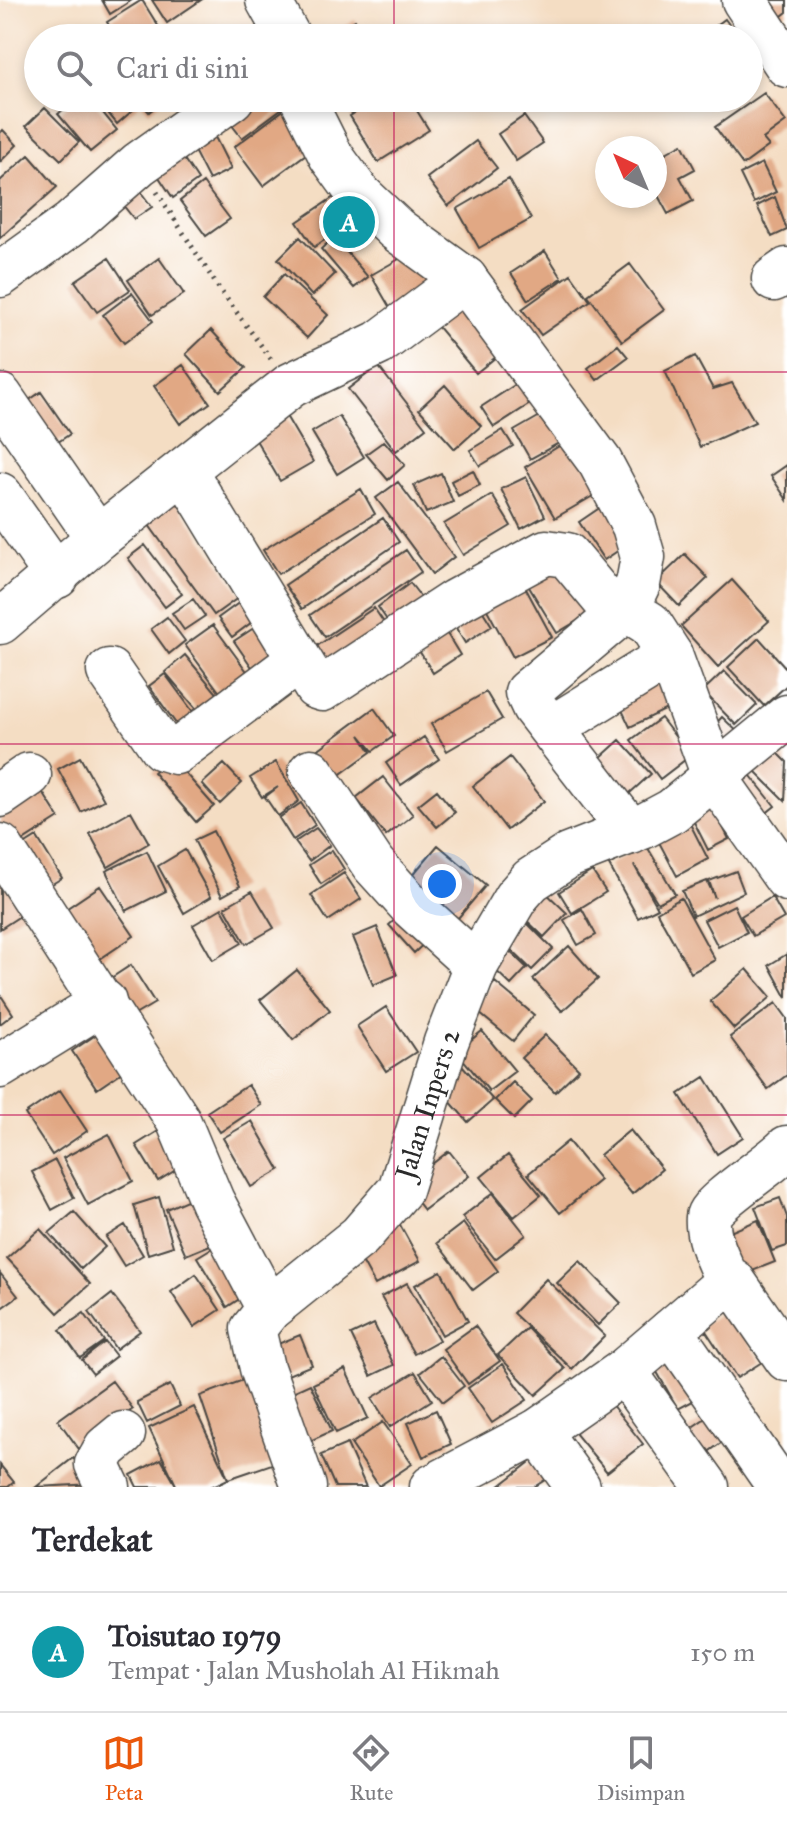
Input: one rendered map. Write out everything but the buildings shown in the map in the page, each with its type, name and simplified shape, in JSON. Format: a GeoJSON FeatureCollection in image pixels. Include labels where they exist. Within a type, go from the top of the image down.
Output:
{"type":"FeatureCollection","features":[{"type":"Feature","properties":{"kind":"street"},"geometry":{"type":"LineString","coordinates":[[268,0],[281,24]]}},
{"type":"Feature","properties":{"kind":"street"},"geometry":{"type":"LineString","coordinates":[[744,0],[760,24]]}},
{"type":"Feature","properties":{"kind":"street"},"geometry":{"type":"LineString","coordinates":[[763,29],[787,65]]}},
{"type":"Feature","properties":{"kind":"street"},"geometry":{"type":"LineString","coordinates":[[0,275],[72,223],[139,164],[212,112]]}},
{"type":"Feature","properties":{"kind":"street"},"geometry":{"type":"LineString","coordinates":[[309,112],[331,156],[358,193],[396,229],[465,279],[600,462],[634,526],[643,557],[638,584],[626,609],[529,686],[528,698],[631,832]]}},
{"type":"Feature","properties":{"kind":"street"},"geometry":{"type":"LineString","coordinates":[[0,622],[98,538],[291,385],[379,343],[465,279]]}},
{"type":"Feature","properties":{"kind":"street"},"geometry":{"type":"LineString","coordinates":[[0,396],[98,538]]}},
{"type":"Feature","properties":{"kind":"street"},"geometry":{"type":"LineString","coordinates":[[184,470],[316,687],[322,689],[456,601],[546,552],[567,555],[607,603],[626,609],[650,624],[670,655],[714,776],[787,879]]}},
{"type":"Feature","properties":{"kind":"street"},"geometry":{"type":"LineString","coordinates":[[0,495],[57,576]]}},
{"type":"Feature","properties":{"kind":"street"},"geometry":{"type":"LineString","coordinates":[[552,728],[670,655]]}},
{"type":"Feature","properties":{"kind":"street"},"geometry":{"type":"LineString","coordinates":[[109,671],[162,748],[176,752],[299,660]]}},
{"type":"Feature","properties":{"kind":"street","name":"Jalan Inpers 2"},"geometry":{"type":"LineString","coordinates":[[304,1487],[253,1337],[256,1321],[360,1236],[400,1190],[446,1042],[476,965],[516,897],[531,880],[568,856],[631,832],[672,811],[787,717]]}},
{"type":"Feature","properties":{"kind":"street"},"geometry":{"type":"LineString","coordinates":[[311,771],[373,864],[412,907],[476,965]]}},
{"type":"Feature","properties":{"kind":"street"},"geometry":{"type":"LineString","coordinates":[[0,846],[178,1120],[212,1201],[269,1309]]}},
{"type":"Feature","properties":{"kind":"street"},"geometry":{"type":"LineString","coordinates":[[0,1066],[104,1002]]}},
{"type":"Feature","properties":{"kind":"street"},"geometry":{"type":"LineString","coordinates":[[728,1282],[708,1229],[709,1211],[768,1168],[787,1148]]}},
{"type":"Feature","properties":{"kind":"street"},"geometry":{"type":"LineString","coordinates":[[432,1487],[538,1431],[624,1371],[728,1282],[733,1281],[787,1359]]}},
{"type":"Feature","properties":{"kind":"street"},"geometry":{"type":"LineString","coordinates":[[671,1331],[772,1476]]}},
{"type":"Feature","properties":{"kind":"street"},"geometry":{"type":"LineString","coordinates":[[624,1371],[707,1487]]}},
{"type":"Feature","properties":{"kind":"street"},"geometry":{"type":"LineString","coordinates":[[538,1431],[578,1487]]}},
{"type":"Feature","properties":{"kind":"street"},"geometry":{"type":"LineString","coordinates":[[108,1487],[97,1464],[106,1448],[123,1434]]}},
{"type":"Feature","properties":{"kind":"path"},"geometry":{"type":"LineString","coordinates":[[139,164],[218,287],[291,385]]}},
{"type":"Feature","properties":{"kind":"place","name":"Toisutao 1979"},"geometry":{"type":"Point","coordinates":[349,222]}}]}
